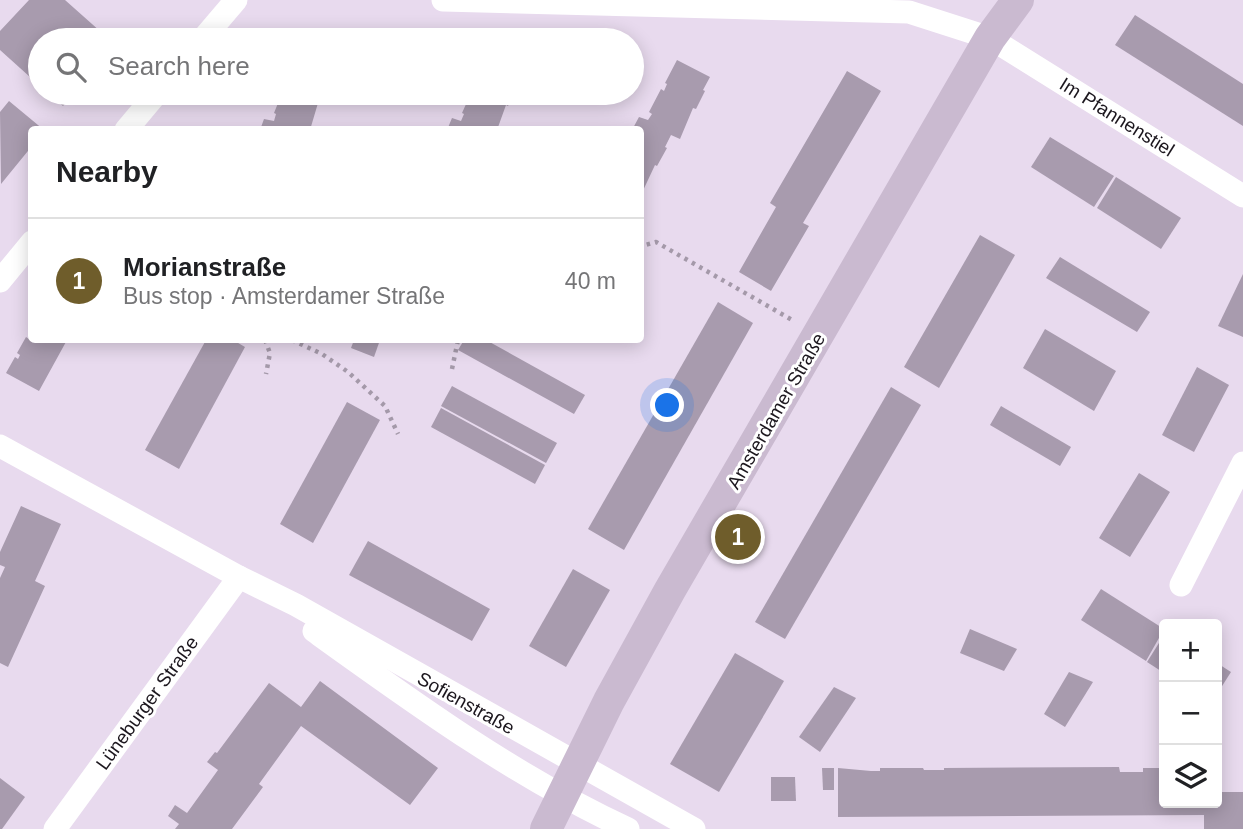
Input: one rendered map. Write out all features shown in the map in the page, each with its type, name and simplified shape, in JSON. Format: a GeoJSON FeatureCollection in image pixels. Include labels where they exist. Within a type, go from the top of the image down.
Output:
{"type":"FeatureCollection","features":[{"type":"Feature","properties":{"kind":"street"},"geometry":{"type":"LineString","coordinates":[[212,28],[236,0]]}},
{"type":"Feature","properties":{"kind":"street","name":"Im Pfannenstiel"},"geometry":{"type":"LineString","coordinates":[[443,0],[909,12],[990,38],[1243,196]]}},
{"type":"Feature","properties":{"kind":"street","name":"Amsterdamer Straße"},"geometry":{"type":"LineString","coordinates":[[546,829],[577,764],[670,590],[990,38],[1018,0]]}},
{"type":"Feature","properties":{"kind":"street"},"geometry":{"type":"LineString","coordinates":[[129,126],[147,105]]}},
{"type":"Feature","properties":{"kind":"street"},"geometry":{"type":"LineString","coordinates":[[0,281],[28,247]]}},
{"type":"Feature","properties":{"kind":"street","name":"Sofienstraße"},"geometry":{"type":"LineString","coordinates":[[0,446],[296,606],[694,829]]}},
{"type":"Feature","properties":{"kind":"street"},"geometry":{"type":"LineString","coordinates":[[1181,585],[1243,463]]}},
{"type":"Feature","properties":{"kind":"street","name":"Sofienstraße"},"geometry":{"type":"LineString","coordinates":[[239,577],[365,667],[511,765],[628,829]]}},
{"type":"Feature","properties":{"kind":"street","name":"Lüneburger Straße"},"geometry":{"type":"LineString","coordinates":[[55,829],[239,577]]}},
{"type":"Feature","properties":{"kind":"path"},"geometry":{"type":"LineString","coordinates":[[644,245],[656,242],[820,335]]}},
{"type":"Feature","properties":{"kind":"path"},"geometry":{"type":"LineString","coordinates":[[266,343],[270,353],[266,374]]}},
{"type":"Feature","properties":{"kind":"path"},"geometry":{"type":"LineString","coordinates":[[299,343],[323,354],[348,372],[385,407],[398,434]]}},
{"type":"Feature","properties":{"kind":"path"},"geometry":{"type":"LineString","coordinates":[[452,369],[457,343]]}},
{"type":"Feature","properties":{"kind":"building"},"geometry":{"type":"Polygon","coordinates":[[[29,0],[65,0],[96,28],[28,28],[28,75],[0,50],[0,31],[29,0]]]}},
{"type":"Feature","properties":{"kind":"building"},"geometry":{"type":"Polygon","coordinates":[[[1135,15],[1243,84],[1243,126],[1115,45],[1135,15]]]}},
{"type":"Feature","properties":{"kind":"building"},"geometry":{"type":"Polygon","coordinates":[[[677,60],[710,77],[680,139],[671,135],[665,147],[667,148],[644,188],[644,126],[634,126],[639,117],[648,120],[652,114],[649,112],[661,89],[664,91],[667,84],[665,83],[677,60]]]}},
{"type":"Feature","properties":{"kind":"building"},"geometry":{"type":"Polygon","coordinates":[[[847,71],[881,91],[803,223],[809,226],[771,291],[739,272],[776,207],[770,203],[847,71]]]}},
{"type":"Feature","properties":{"kind":"building"},"geometry":{"type":"Polygon","coordinates":[[[9,101],[39,126],[28,126],[28,151],[1,184],[0,112],[9,101]]]}},
{"type":"Feature","properties":{"kind":"building"},"geometry":{"type":"Polygon","coordinates":[[[277,105],[317,105],[311,126],[261,126],[264,119],[274,121],[277,105]]]}},
{"type":"Feature","properties":{"kind":"building"},"geometry":{"type":"Polygon","coordinates":[[[466,105],[506,105],[498,126],[449,126],[452,118],[461,121],[464,114],[462,113],[466,105]]]}},
{"type":"Feature","properties":{"kind":"building"},"geometry":{"type":"Polygon","coordinates":[[[1050,137],[1114,176],[1094,207],[1031,167],[1050,137]]]}},
{"type":"Feature","properties":{"kind":"building"},"geometry":{"type":"Polygon","coordinates":[[[1116,177],[1181,218],[1161,249],[1097,208],[1116,177]]]}},
{"type":"Feature","properties":{"kind":"building"},"geometry":{"type":"Polygon","coordinates":[[[980,235],[1015,255],[939,388],[904,367],[980,235]]]}},
{"type":"Feature","properties":{"kind":"building"},"geometry":{"type":"Polygon","coordinates":[[[1060,257],[1150,312],[1137,332],[1046,278],[1060,257]]]}},
{"type":"Feature","properties":{"kind":"building"},"geometry":{"type":"Polygon","coordinates":[[[1243,274],[1243,337],[1218,326],[1243,274]]]}},
{"type":"Feature","properties":{"kind":"building"},"geometry":{"type":"Polygon","coordinates":[[[718,302],[753,323],[624,550],[588,529],[718,302]]]}},
{"type":"Feature","properties":{"kind":"building"},"geometry":{"type":"Polygon","coordinates":[[[1045,329],[1116,371],[1094,411],[1023,368],[1045,329]]]}},
{"type":"Feature","properties":{"kind":"building"},"geometry":{"type":"Polygon","coordinates":[[[26,337],[28,343],[65,343],[39,391],[6,373],[15,357],[18,359],[20,355],[17,353],[26,337]]]}},
{"type":"Feature","properties":{"kind":"building"},"geometry":{"type":"Polygon","coordinates":[[[204,343],[238,343],[245,347],[179,469],[145,450],[204,343]]]}},
{"type":"Feature","properties":{"kind":"building"},"geometry":{"type":"Polygon","coordinates":[[[353,343],[379,343],[374,357],[351,348],[353,343]]]}},
{"type":"Feature","properties":{"kind":"building"},"geometry":{"type":"Polygon","coordinates":[[[462,343],[491,343],[585,395],[574,414],[458,350],[462,343]]]}},
{"type":"Feature","properties":{"kind":"building"},"geometry":{"type":"Polygon","coordinates":[[[1197,367],[1229,385],[1194,452],[1162,435],[1197,367]]]}},
{"type":"Feature","properties":{"kind":"building"},"geometry":{"type":"Polygon","coordinates":[[[452,386],[557,443],[546,463],[441,406],[452,386]]]}},
{"type":"Feature","properties":{"kind":"building"},"geometry":{"type":"Polygon","coordinates":[[[891,387],[921,405],[785,639],[755,622],[891,387]]]}},
{"type":"Feature","properties":{"kind":"building"},"geometry":{"type":"Polygon","coordinates":[[[347,402],[380,420],[313,543],[280,524],[347,402]]]}},
{"type":"Feature","properties":{"kind":"building"},"geometry":{"type":"Polygon","coordinates":[[[1001,406],[1071,447],[1060,466],[990,425],[1001,406]]]}},
{"type":"Feature","properties":{"kind":"building"},"geometry":{"type":"Polygon","coordinates":[[[441,408],[545,465],[535,484],[431,427],[441,408]]]}},
{"type":"Feature","properties":{"kind":"building"},"geometry":{"type":"Polygon","coordinates":[[[1139,473],[1170,492],[1130,557],[1099,538],[1139,473]]]}},
{"type":"Feature","properties":{"kind":"building"},"geometry":{"type":"Polygon","coordinates":[[[21,506],[61,524],[35,581],[45,586],[8,667],[0,663],[0,578],[5,567],[0,565],[0,552],[21,506]]]}},
{"type":"Feature","properties":{"kind":"building"},"geometry":{"type":"Polygon","coordinates":[[[368,541],[490,609],[472,641],[349,575],[368,541]]]}},
{"type":"Feature","properties":{"kind":"building"},"geometry":{"type":"Polygon","coordinates":[[[573,569],[610,590],[566,667],[529,646],[573,569]]]}},
{"type":"Feature","properties":{"kind":"building"},"geometry":{"type":"Polygon","coordinates":[[[1101,589],[1159,626],[1159,638],[1146,661],[1081,620],[1101,589]]]}},
{"type":"Feature","properties":{"kind":"building"},"geometry":{"type":"Polygon","coordinates":[[[970,629],[1017,649],[1004,671],[960,653],[970,629]]]}},
{"type":"Feature","properties":{"kind":"building"},"geometry":{"type":"Polygon","coordinates":[[[1159,643],[1159,670],[1147,662],[1159,643]]]}},
{"type":"Feature","properties":{"kind":"building"},"geometry":{"type":"Polygon","coordinates":[[[735,653],[784,681],[719,792],[670,764],[735,653]]]}},
{"type":"Feature","properties":{"kind":"building"},"geometry":{"type":"Polygon","coordinates":[[[1222,666],[1231,672],[1222,686],[1222,666]]]}},
{"type":"Feature","properties":{"kind":"building"},"geometry":{"type":"Polygon","coordinates":[[[1069,672],[1093,682],[1065,727],[1044,714],[1069,672]]]}},
{"type":"Feature","properties":{"kind":"building"},"geometry":{"type":"Polygon","coordinates":[[[320,681],[438,768],[410,805],[301,726],[259,784],[263,787],[232,829],[175,829],[179,824],[168,816],[175,805],[187,813],[218,770],[207,762],[217,753],[269,683],[301,707],[320,681]]]}},
{"type":"Feature","properties":{"kind":"building"},"geometry":{"type":"Polygon","coordinates":[[[834,687],[856,698],[820,752],[799,737],[834,687]]]}},
{"type":"Feature","properties":{"kind":"building"},"geometry":{"type":"Polygon","coordinates":[[[1119,767],[1120,772],[1143,772],[1143,768],[1159,768],[1159,808],[1222,808],[1222,792],[1243,792],[1243,829],[1204,829],[1204,815],[838,817],[838,768],[880,771],[880,768],[1119,767]]]}},
{"type":"Feature","properties":{"kind":"building"},"geometry":{"type":"Polygon","coordinates":[[[822,768],[834,768],[834,790],[823,790],[822,768]]]}},
{"type":"Feature","properties":{"kind":"building"},"geometry":{"type":"Polygon","coordinates":[[[771,777],[795,777],[796,801],[771,801],[771,777]]]}},
{"type":"Feature","properties":{"kind":"building"},"geometry":{"type":"Polygon","coordinates":[[[0,778],[25,797],[2,829],[0,829],[0,778]]]}},
{"type":"Feature","properties":{"kind":"place","name":"Morianstraße"},"geometry":{"type":"Point","coordinates":[738,537]}}]}
